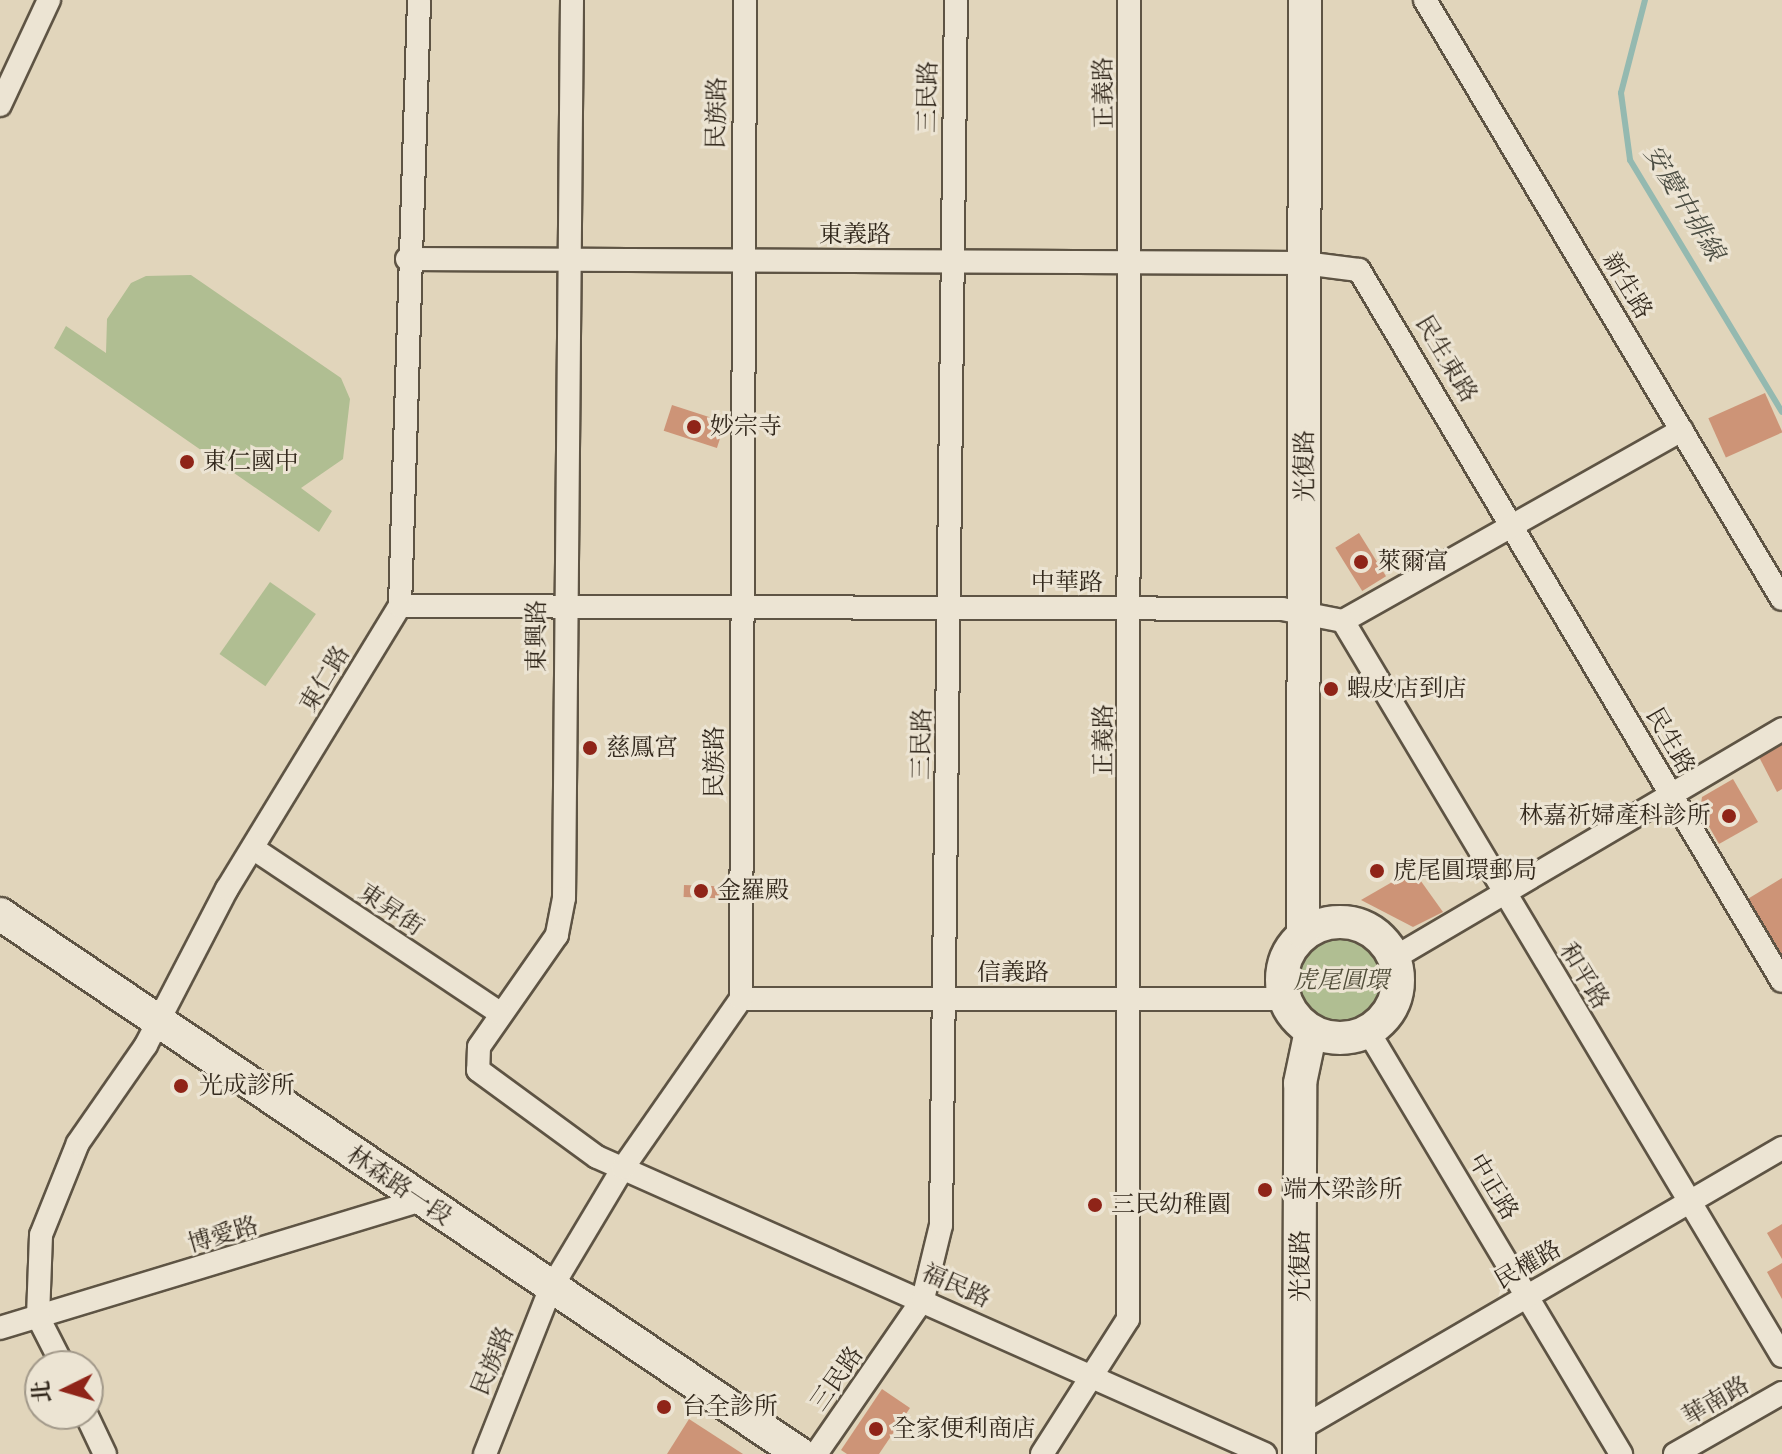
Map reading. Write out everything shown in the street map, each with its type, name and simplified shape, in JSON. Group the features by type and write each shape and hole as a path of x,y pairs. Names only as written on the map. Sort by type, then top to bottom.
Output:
{"street":[{"path":"0,105 49,0"},
{"name":"東仁路","path":"38,1317 41,1235 78,1143 160,1017 254,849 400,606 407,259 419,0"},
{"name":"東興路","path":"572,0 565,260 562,916 479,1047 478,1070 597,1157 623,1168"},
{"name":"民族路","path":"485,1454 550,1290 623,1168 741,999 740,260 745,0"},
{"name":"三民路","path":"816,1454 923,1299 941,1225 956,0"},
{"name":"正義路","path":"1042,1454 1089,1374 1105,1363 1128,1319 1132,263 1129,0"},
{"name":"光復路","path":"1284,999 1283,970 1303,932 1305,0"},
{"name":"新生路","path":"1425,0 1782,599"},
{"name":"東義路","path":"407,259 1304,263"},
{"name":"民生東路","path":"1304,263 1349,265 1368,280 1515,525"},
{"path":"1343,621 1682,430"},
{"name":"民生路","path":"1515,525 1782,981"},
{"name":"中華路","path":"400,606 1131,609 1305,614 1343,621"},
{"name":"和平路","path":"1343,621 1782,1356"},
{"path":"1394,958 1782,729"},
{"name":"東昇街","path":"254,849 500,1013"},
{"name":"林森路一段","path":"0,914 160,1017 785,1450"},
{"path":"1284,999 1311,1031 1346,1038 1368,1031 1398,992 1394,958 1382,938 1356,924 1326,923 1303,932"},
{"name":"信義路","path":"741,999 1284,999"},
{"name":"光復路","path":"1300,1441 1300,1083 1311,1031"},
{"name":"中正路","path":"1368,1031 1621,1454"},
{"name":"民權路","path":"1300,1441 1528,1295 1782,1148"},
{"name":"福民路","path":"623,1168 923,1299 1265,1454"},
{"name":"博愛路","path":"0,1328 422,1200"},
{"path":"38,1317 55,1350"},
{"name":"華南路","path":"1675,1454 1782,1393"},
{"path":"94,1430 105,1454"}],"green space":[{"path":"191,275 341,378 350,399 343,459 301,488 332,511 319,532 54,348 66,326 106,353 107,319 131,283 146,276"},
{"path":"270,582 316,614 265,686 220,654"},
{"name":"虎尾圓環","path":"1332,938 1348,938 1371,950 1380,964 1383,981 1380,998 1371,1012 1348,1024 1332,1024 1316,1017 1304,1005 1297,989 1297,973 1304,957 1316,945"}],"building":[{"path":"1765,393 1782,433 1726,458 1708,418"},
{"name":"妙宗寺","path":"672,405 725,422 717,448 664,431"},
{"name":"萊爾富","path":"1359,533 1386,576 1362,591 1335,548"},
{"path":"1782,741 1782,789 1777,792 1758,755"},
{"name":"林嘉祈婦產科診所","path":"1733,779 1758,822 1719,844 1700,811 1702,797"},
{"path":"1413,870 1443,912 1413,927 1361,900"},
{"path":"1782,878 1782,963 1746,900"},
{"name":"金羅殿","path":"684,885 719,886 719,898 684,897"},
{"path":"1782,1224 1782,1259 1767,1233"},
{"path":"1782,1263 1782,1299 1767,1272"},
{"name":"全家便利商店","path":"882,1389 910,1408 879,1454 847,1454 841,1450"},
{"path":"689,1419 743,1454 667,1454"}],"waterway":[{"name":"安慶中排線","path":"1645,0 1621,93 1630,160 1782,412"}],"place":[{"name":"妙宗寺","path":"694,427"},
{"name":"東仁國中","path":"187,462"},
{"name":"萊爾富","path":"1361,562"},
{"name":"蝦皮店到店","path":"1331,689"},
{"name":"慈鳳宮","path":"590,748"},
{"name":"林嘉祈婦產科診所","path":"1729,816"},
{"name":"虎尾圓環郵局","path":"1377,871"},
{"name":"金羅殿","path":"701,891"},
{"name":"光成診所","path":"181,1086"},
{"name":"端木梁診所","path":"1265,1190"},
{"name":"三民幼稚園","path":"1095,1205"},
{"name":"台全診所","path":"664,1407"},
{"name":"全家便利商店","path":"876,1429"}]}
